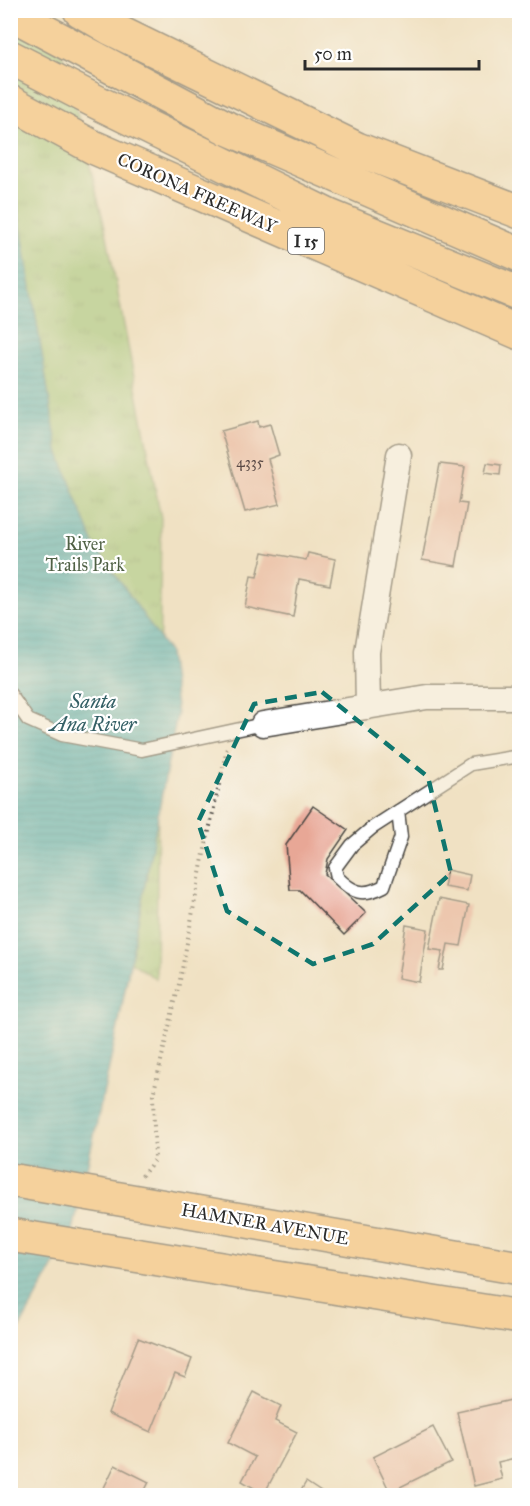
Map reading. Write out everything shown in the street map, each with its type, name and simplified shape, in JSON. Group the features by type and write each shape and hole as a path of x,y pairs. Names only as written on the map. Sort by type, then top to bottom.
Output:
{"main road":[{"path":"80,10 112,29 357,149 519,212"},
{"path":"10,13 227,128 519,255"},
{"path":"10,57 329,216 519,294"},
{"name":"CORONA FREEWAY","path":"10,102 93,147 519,333"},
{"name":"HAMNER AVENUE","path":"10,1180 140,1193 519,1268"},
{"path":"10,1235 519,1317"}],"street":[{"path":"368,707 367,652 399,455"},
{"path":"263,724 427,697 519,697"}],"lane":[{"path":"10,694 28,720 62,735 142,750 263,724"},
{"path":"398,811 400,837 384,886 371,893 364,893 345,885 337,877 335,868 340,858 372,828 398,811 471,764 519,756"}],"path":[{"path":"140,1193 155,1159 153,1095 180,980 202,863 228,745"}],"highlighted area":[{"path":"322,692 428,777 451,873 373,944 313,964 227,911 198,822 254,704"}],"green space":[{"name":"River Trails Park","path":"10,11 52,11 107,236 161,518 156,979 11,879"}],"water":[{"name":"Santa Ana River","path":"10,159 58,451 94,544 169,652 177,715 118,1027 73,1231 11,1344"}],"building":[{"path":"258,421 259,427 270,424 279,455 268,459 280,504 245,512 221,431"},
{"path":"487,463 501,465 500,475 485,473"},
{"path":"440,464 465,467 459,503 467,504 456,566 422,560"},
{"path":"263,552 306,560 308,553 335,559 330,585 299,579 293,617 245,607 251,576 257,577"},
{"path":"313,806 348,830 328,859 325,874 366,913 344,935 300,890 290,890 286,845"},
{"path":"518,851 520,852 520,885 512,884"},
{"path":"447,870 470,875 467,891 444,887"},
{"path":"439,899 469,905 461,946 448,944 443,970 439,970 443,951 429,949"},
{"path":"406,925 428,929 419,982 398,978"},
{"path":"138,1338 192,1359 185,1377 175,1373 151,1432 108,1413"},
{"path":"254,1392 281,1406 275,1421 297,1432 264,1494 242,1481 255,1457 228,1443"},
{"path":"516,1399 520,1414 520,1457 498,1462 502,1479 474,1486 457,1412"},
{"path":"433,1427 451,1462 390,1492 373,1457"},
{"path":"115,1465 149,1482 142,1496 100,1496"},
{"path":"306,1482 327,1496 298,1496"}]}
